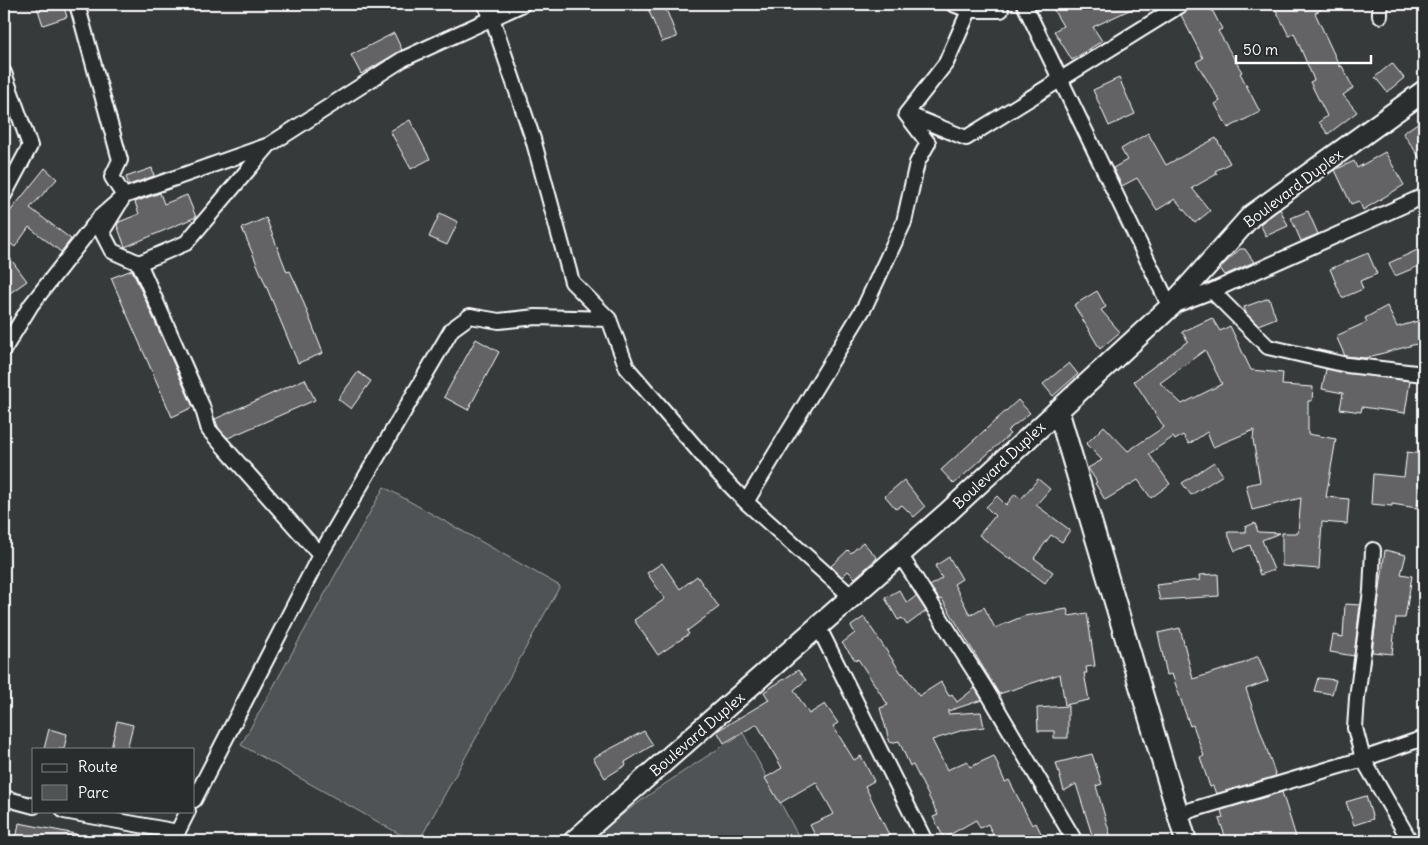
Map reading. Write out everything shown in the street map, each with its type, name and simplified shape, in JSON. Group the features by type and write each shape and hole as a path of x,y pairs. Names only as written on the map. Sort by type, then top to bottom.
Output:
{"main road":[{"name":"Boulevard Duplex","path":"574,841 901,556 1170,307 1252,215 1424,91"},
{"path":"1058,410 1186,841"}],"street":[{"path":"77,4 120,160 112,177 124,196"},
{"path":"485,4 492,18 533,138 572,282 609,319 627,368 746,502 853,598"},
{"path":"4,349 31,305 100,218 124,196 269,146 403,59 523,4"},
{"path":"953,4 1001,10"},
{"path":"1024,4 1170,307 1424,196"},
{"path":"906,114 966,138 1062,81 1182,4"},
{"path":"906,114 946,62 971,7"},
{"path":"4,73 30,146 4,195"},
{"path":"746,502 864,306 904,222 917,163 928,143 906,114"},
{"path":"139,263 186,243 269,146"},
{"path":"124,196 102,232 112,251 139,263 202,406 209,430 320,555"},
{"path":"1212,290 1268,347 1347,365 1424,374"},
{"path":"195,798 320,555 452,329 470,316 500,322 536,318 609,319"},
{"path":"1373,550 1371,591 1355,728 1363,759 1410,841"},
{"path":"901,556 985,688 1075,841"},
{"path":"819,628 925,841"},
{"path":"1178,814 1363,759 1424,738"},
{"path":"4,798 32,805"},
{"path":"68,812 175,837 188,812"}],"green space":[{"path":"384,487 560,586 419,841 412,841 241,745"},
{"path":"743,733 801,841 591,841 646,797"}],"building":[{"path":"36,4 63,4 67,17 43,25"},
{"path":"646,4 664,4 677,37 662,42"},
{"path":"1050,4 1142,4 1093,27 1102,41 1072,60 1054,31 1063,26"},
{"path":"1191,4 1209,4 1222,29 1218,31 1242,72 1240,73 1260,112 1228,128 1215,104 1220,101 1196,62 1203,58 1181,15 1189,9"},
{"path":"1273,4 1330,4 1315,13 1340,67 1342,66 1353,88 1343,95 1357,112 1328,134 1319,122 1327,116 1310,82 1314,80 1294,33 1289,36"},
{"path":"394,33 402,50 361,74 351,55"},
{"path":"1392,63 1404,78 1387,92 1375,77"},
{"path":"1119,78 1135,114 1109,126 1093,90"},
{"path":"410,120 430,159 411,169 390,131"},
{"path":"1419,122 1424,130 1424,164 1403,133"},
{"path":"1148,133 1166,165 1216,138 1230,163 1215,171 1217,174 1192,188 1210,211 1195,223 1175,199 1157,210 1137,178 1122,186 1113,168 1127,160 1121,149"},
{"path":"1385,152 1404,185 1363,210 1359,201 1351,204 1335,170 1354,161 1357,168"},
{"path":"45,168 57,179 30,208 71,239 61,252 29,227 15,247 4,239 4,219"},
{"path":"152,168 154,176 129,185 126,177"},
{"path":"160,193 164,204 187,195 196,217 125,247 117,225 119,222 139,214 135,202"},
{"path":"1280,209 1288,226 1266,236 1260,224"},
{"path":"1308,211 1318,234 1301,241 1291,218"},
{"path":"440,213 458,222 447,245 429,237"},
{"path":"266,218 287,272 290,271 298,288 323,353 298,363 242,228"},
{"path":"1424,247 1424,264 1395,276 1389,263"},
{"path":"1240,249 1245,249 1254,262 1225,275 1220,268"},
{"path":"4,250 27,281 10,293 4,285"},
{"path":"1368,253 1377,274 1360,281 1363,289 1342,298 1330,269"},
{"path":"132,270 193,407 172,417 111,278"},
{"path":"1097,291 1106,307 1101,310 1120,332 1100,349 1074,305"},
{"path":"1269,298 1276,318 1258,325 1246,313 1244,307"},
{"path":"1387,306 1397,327 1418,321 1424,342 1365,358 1345,356 1336,336 1367,322 1365,318"},
{"path":"1212,318 1220,331 1230,326 1251,370 1283,373 1282,385 1313,387 1312,401 1308,401 1308,434 1336,439 1326,497 1349,499 1347,524 1322,522 1319,569 1282,566 1282,533 1298,533 1301,498 1252,510 1246,485 1260,482 1253,439 1254,430 1213,447 1207,432 1189,444 1183,435 1175,440 1173,437 1149,454 1170,484 1151,498 1138,480 1105,500 1095,483 1097,482 1088,468 1102,460 1086,444 1104,426 1128,451 1164,427 1134,381 1188,341 1182,332","holes":["1205,350 1222,384 1182,404 1160,383"]},
{"path":"476,339 499,352 468,410 444,397"},
{"path":"1069,363 1078,374 1053,396 1043,384"},
{"path":"1326,369 1410,381 1405,413 1362,407 1361,412 1340,409 1343,393 1322,389"},
{"path":"358,372 371,381 351,409 338,399"},
{"path":"305,379 315,400 228,438 219,429 215,419"},
{"path":"1018,400 1030,413 1007,431 1010,434 954,484 941,470"},
{"path":"1407,452 1423,454 1417,508 1392,504 1392,506 1371,504 1373,474 1404,477"},
{"path":"1214,462 1223,475 1191,495 1182,483"},
{"path":"1038,479 1050,489 1036,505 1070,530 1062,542 1051,535 1034,558 1053,572 1045,583 979,535 995,516 986,507 997,496 1006,505 1015,494 1021,499"},
{"path":"904,480 925,507 914,517 902,505 896,509 885,496"},
{"path":"1255,523 1258,532 1280,533 1262,540 1274,570 1260,575 1250,545 1235,551 1227,532 1246,532 1245,527"},
{"path":"863,542 877,558 855,578 848,571 842,577 831,566 848,550 851,553"},
{"path":"1385,550 1406,555 1401,574 1412,576 1405,618 1396,618 1392,654 1372,652"},
{"path":"949,557 962,579 954,584 970,615 984,607 995,628 1024,616 1067,609 1069,616 1087,613 1095,666 1086,667 1087,673 1084,673 1089,700 1065,705 1060,674 999,694 942,599 940,600 930,586 942,578 935,566"},
{"path":"662,563 680,589 697,576 719,607 687,631 689,634 658,655 634,620 665,599 647,573"},
{"path":"1218,574 1219,596 1160,600 1156,585 1200,580 1199,575"},
{"path":"899,590 907,603 916,596 926,611 907,625 902,618 898,620 885,598"},
{"path":"1345,604 1360,605 1354,656 1330,652 1333,635 1343,637"},
{"path":"864,617 919,696 941,682 949,696 952,694 957,702 975,688 982,700 948,711 948,714 981,712 984,727 963,730 932,740 947,770 967,761 970,767 994,756 1005,782 1009,780 1032,825 1036,823 1045,841 996,841 988,824 980,828 976,820 944,838 933,817 938,815 913,765 910,766 899,741 890,743 880,708 888,705 858,659 856,661 842,643 855,633 851,626"},
{"path":"1180,628 1193,679 1244,663 1258,656 1268,681 1246,689 1276,776 1216,794 1213,786 1210,787 1200,757 1204,756 1193,725 1190,726 1172,674 1167,675 1158,633"},
{"path":"798,670 806,680 794,690 809,714 825,704 838,723 833,726 854,760 861,756 874,781 865,786 892,841 818,841 810,825 834,814 816,782 780,803 765,778 782,768 757,724 724,743 717,731 769,700 764,692"},
{"path":"1318,678 1336,680 1332,694 1314,691"},
{"path":"1068,706 1068,738 1054,738 1054,731 1038,731 1037,708"},
{"path":"117,721 133,725 127,748 111,748"},
{"path":"49,729 67,734 64,748 44,748"},
{"path":"644,731 653,745 625,762 626,765 605,778 593,758"},
{"path":"1092,754 1102,784 1096,786 1112,841 1094,841 1076,784 1064,791 1056,763"},
{"path":"1282,792 1296,837 1283,841 1227,841 1219,819 1223,818 1221,810"},
{"path":"1366,796 1373,819 1354,825 1346,802"},
{"path":"19,823 76,834 75,841 16,841"}]}
